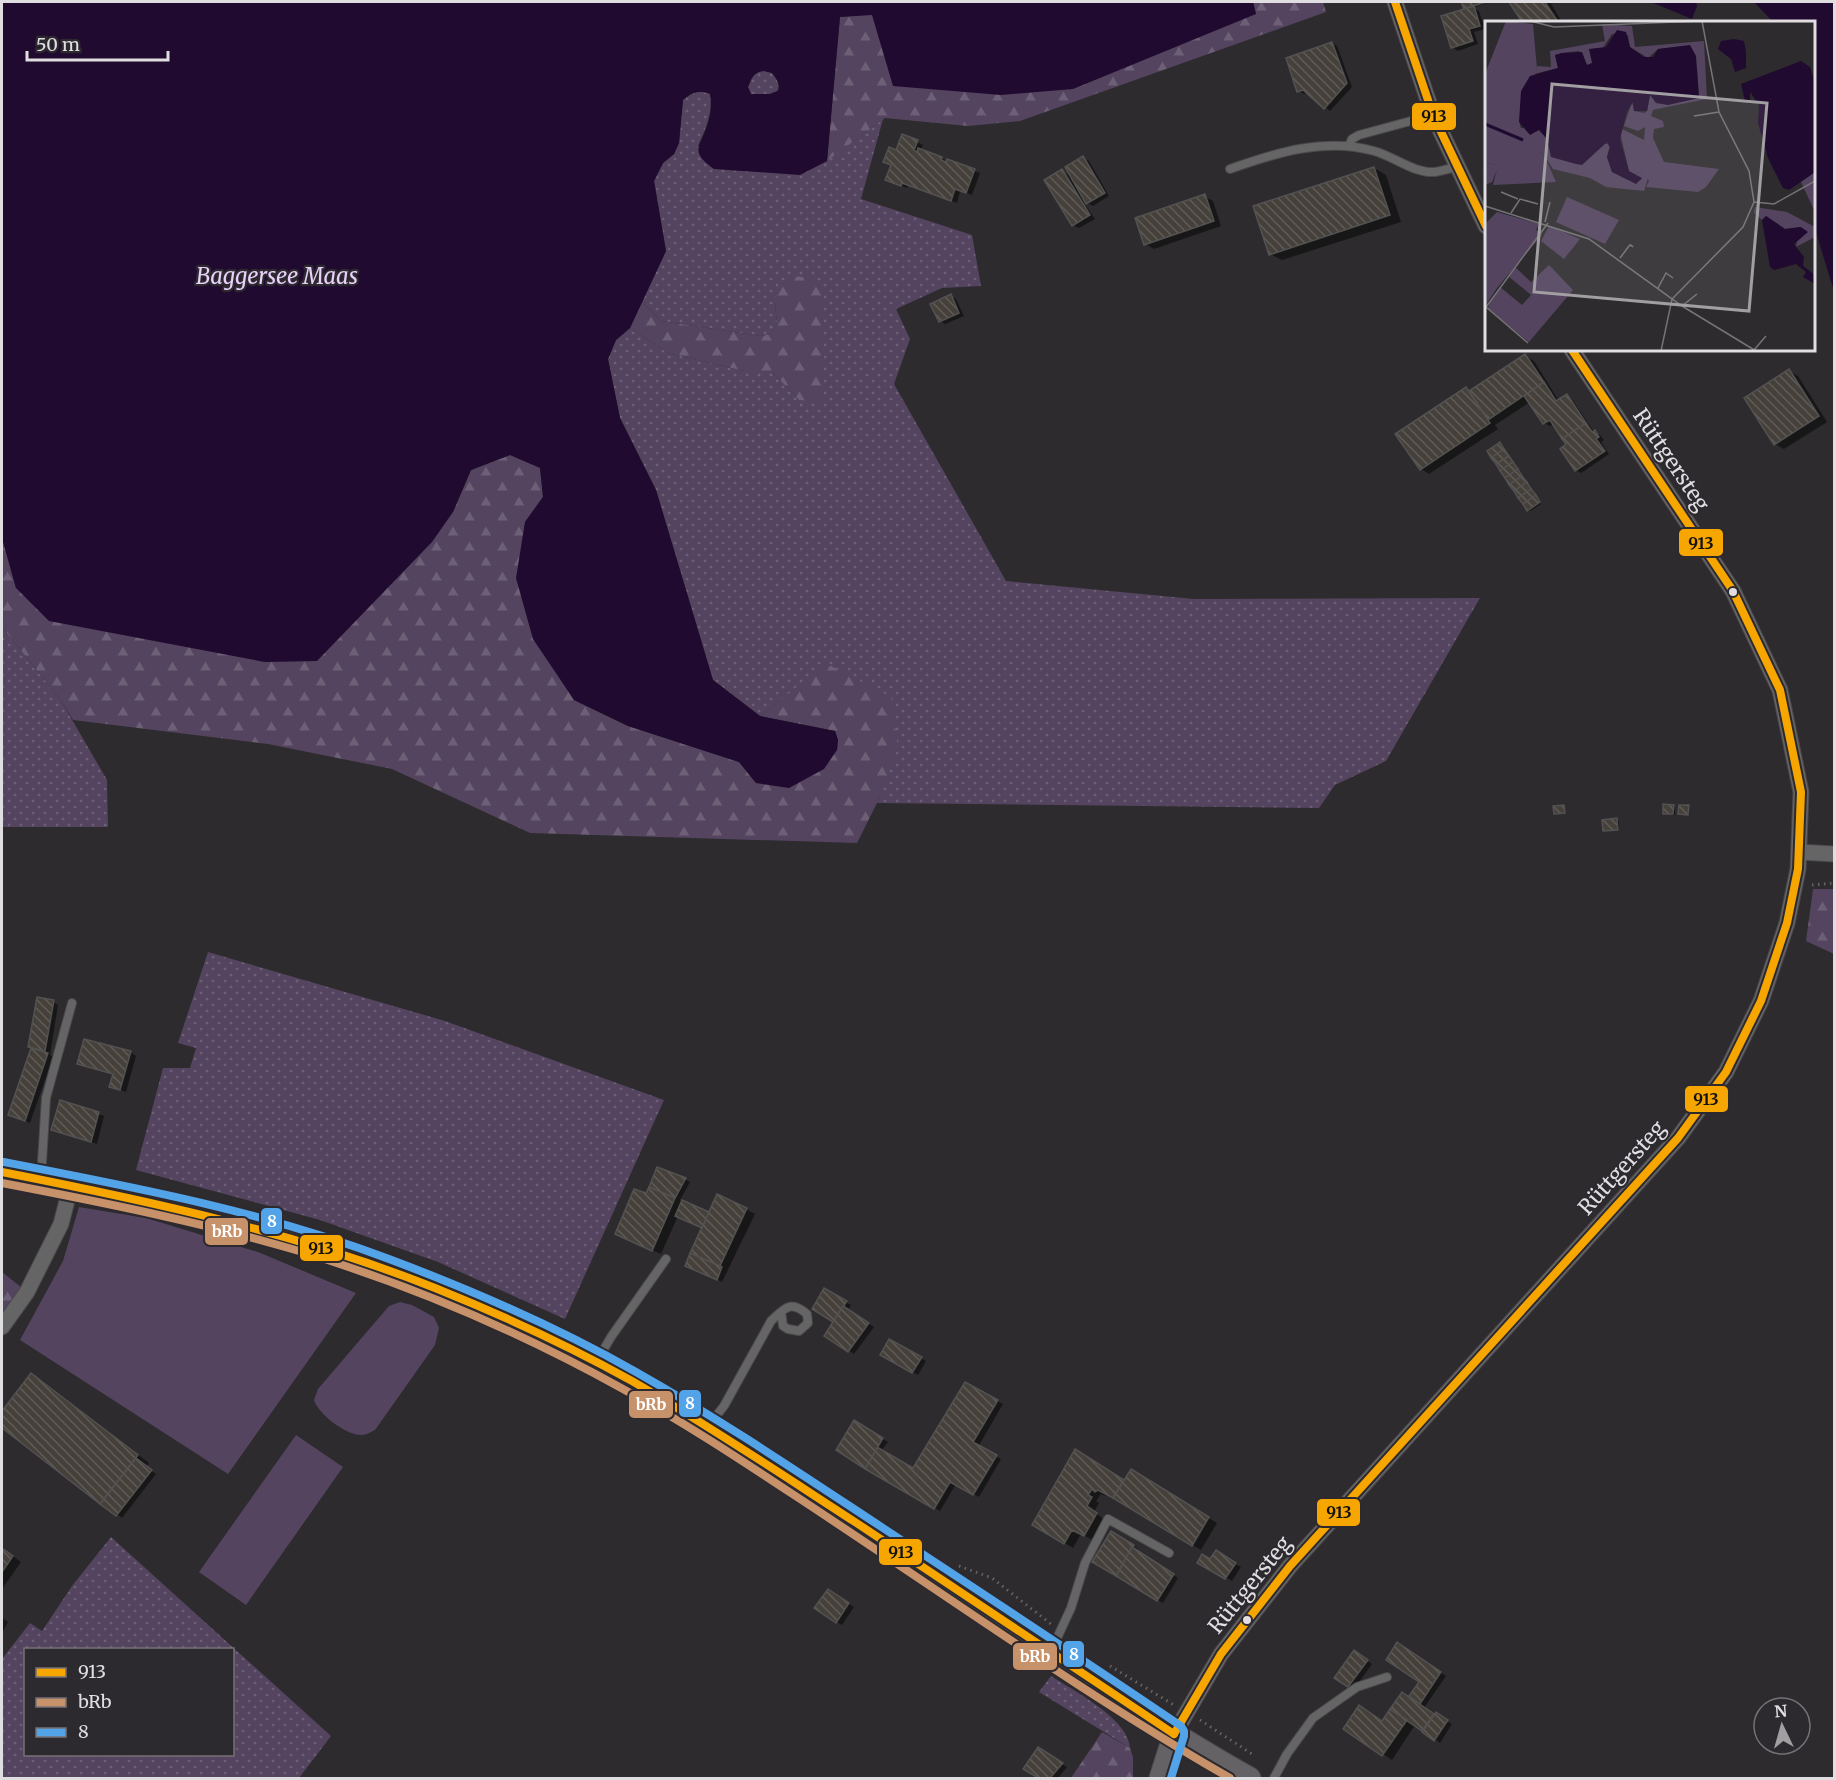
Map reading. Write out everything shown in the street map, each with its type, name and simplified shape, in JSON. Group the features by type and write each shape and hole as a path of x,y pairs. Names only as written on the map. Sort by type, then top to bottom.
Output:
{"main road":[{"path":"2,1172 187,1210 259,1228 347,1256 432,1287 517,1323 596,1363 708,1426 1174,1734 1250,1779"},
{"path":"1160,1779 1174,1734"}],"street":[{"path":"1395,2 1433,115 1485,224"},
{"name":"Rüttgersteg","path":"1174,1734 1221,1654 1290,1566 1678,1138 1726,1071 1761,1001 1787,923 1799,852 1801,792 1780,690 1733,591 1573,351"},
{"path":"1799,852 1834,855"},
{"path":"2,1327 27,1292 61,1224 71,1185"}],"lane":[{"path":"1349,146 1352,139 1359,135 1433,115"},
{"path":"1230,169 1288,150 1349,146 1374,151 1422,170 1434,172 1457,166"},
{"path":"41,1180 46,1098 72,1003"},
{"path":"596,1363 611,1337 666,1259"},
{"path":"708,1426 724,1406 771,1322 781,1312"},
{"path":"1050,1652 1071,1608 1085,1563 1108,1520 1169,1553"},
{"path":"1274,1779 1313,1718 1357,1687 1387,1677"}],"path":[{"path":"1794,886 1834,884"},
{"path":"1187,1712 1279,1770"}],"green space":[{"path":"1253,2 1323,2 1326,12 1020,121 968,126 885,118 827,161 840,17 872,14 1256,14"},
{"path":"764,71 772,73 775,77 778,84 777,91 770,94 751,94 748,87 752,78 755,74"},
{"path":"700,91 710,93 711,107 698,146 729,170 751,171 827,161 883,119 861,199 972,235 981,286 942,288 896,309 910,339 894,384 1006,581 1194,599 1480,598 1386,761 1335,785 1319,808 877,803 880,797 827,665 760,716 713,680 656,490 620,418 608,359 616,340 630,328 668,353 744,371 771,371 799,400 823,354 824,295 775,303 777,323 773,334 761,336 661,321 642,302 666,251 654,181 663,163 674,154 679,143 683,100"},
{"path":"793,276 811,278 824,295 824,404 799,400 771,371 744,371 668,353 630,328 642,302 661,321 761,336 772,334 777,323 775,303 779,282"},
{"path":"510,455 540,467 543,497 525,522 574,700 628,726 739,762 756,783 837,750 838,740 835,731 760,716 827,664 891,697 898,748 880,797 857,843 530,833 392,769 268,744 73,720 60,699 2,627 2,538 16,588 453,512 471,470"},
{"path":"2,627 60,699 107,780 108,827 2,827"},
{"path":"1813,889 1834,889 1834,954 1806,941"},
{"path":"208,952 445,1021 664,1100 565,1319 438,1262 320,1220 136,1170 163,1068 190,1068 196,1048 178,1043"},
{"path":"79,1207 146,1218 258,1252 356,1293 228,1474 20,1340 63,1261"},
{"path":"2,1272 27,1292 2,1324"},
{"path":"400,1302 412,1305 434,1317 439,1328 435,1345 375,1430 362,1435 349,1432 321,1412 314,1400 318,1389 389,1306"},
{"path":"296,1435 343,1467 246,1605 199,1572"},
{"path":"111,1537 234,1648 24,1648 24,1756 234,1756 234,1648 331,1736 299,1778 2,1778 2,1659 30,1623 42,1631 72,1586"},
{"path":"1051,1676 1111,1716 1127,1737 1130,1748 1039,1692"},
{"path":"1102,1732 1130,1748 1133,1757 1133,1778 1071,1778"}],"water":[{"name":"Baggersee Maas","path":"2,2 1253,2 1256,14 1073,89 1001,95 893,86 872,15 840,17 827,161 800,175 714,169 706,163 699,152 710,116 710,94 696,92 683,100 679,143 674,154 663,163 654,181 666,251 630,328 616,340 608,359 620,418 656,490 713,680 760,716 835,731 838,740 837,750 824,769 789,788 756,783 739,762 628,726 574,700 533,639 516,578 525,522 543,497 540,468 510,455 471,470 453,512 432,542 317,661 265,662 49,621 16,588 2,538","holes":["764,71 772,73 778,84 778,91 770,94 751,94 748,87 755,74"]},
{"path":"1651,2 1696,2 1697,6 1692,19"},
{"path":"1754,2 1834,2 1834,291 1815,229 1815,21 1772,21"}],"building":[{"path":"1461,2 1482,2 1483,3 1464,9"},
{"path":"1509,2 1545,2 1557,21 1521,21"},
{"path":"1474,6 1480,26 1469,29 1473,41 1451,48 1441,16"},
{"path":"1332,42 1347,83 1324,109 1303,90 1297,92 1286,58"},
{"path":"902,134 918,140 914,150 917,152 918,148 942,157 941,160 946,162 947,159 975,169 966,193 955,189 951,201 902,183 901,186 885,180 891,165 883,162 889,147 896,150"},
{"path":"1083,156 1105,193 1086,204 1065,167"},
{"path":"1374,167 1390,215 1269,255 1253,206"},
{"path":"1062,169 1090,215 1072,226 1044,180"},
{"path":"1205,194 1214,221 1144,245 1135,218"},
{"path":"951,294 959,313 939,322 930,304"},
{"path":"1525,354 1544,382 1488,420 1469,391"},
{"path":"1789,369 1819,416 1774,445 1744,398"},
{"path":"1544,382 1556,401 1567,394 1586,423 1562,439 1550,420 1543,424 1524,396"},
{"path":"1466,387 1490,423 1420,470 1395,434"},
{"path":"1586,423 1592,432 1595,430 1599,437 1596,439 1605,451 1575,471 1560,449 1566,444 1562,439"},
{"path":"1500,442 1504,449 1491,458 1487,451"},
{"path":"1504,449 1509,456 1496,464 1491,458"},
{"path":"1509,456 1513,462 1500,471 1496,464"},
{"path":"1513,462 1518,469 1505,478 1500,471"},
{"path":"1518,469 1522,476 1509,485 1505,478"},
{"path":"1522,476 1527,482 1514,491 1509,485"},
{"path":"1527,482 1531,489 1518,498 1514,491"},
{"path":"1531,489 1536,495 1523,504 1518,498"},
{"path":"1536,495 1540,502 1527,511 1523,504"},
{"path":"1663,804 1674,805 1673,814 1663,814"},
{"path":"1564,805 1565,813 1554,814 1553,806"},
{"path":"1679,805 1689,805 1688,815 1678,814"},
{"path":"1617,818 1618,830 1603,831 1602,820"},
{"path":"37,997 54,1000 45,1051 28,1047"},
{"path":"84,1039 131,1051 120,1090 109,1087 113,1074 77,1064"},
{"path":"31,1048 48,1053 25,1121 8,1115"},
{"path":"60,1100 99,1112 91,1142 51,1130"},
{"path":"657,1167 686,1178 675,1198 649,1187"},
{"path":"649,1187 675,1198 652,1251 615,1234 634,1189 646,1193"},
{"path":"717,1194 747,1208 720,1266 690,1253"},
{"path":"682,1200 709,1212 702,1228 675,1216"},
{"path":"690,1253 722,1267 717,1280 685,1266"},
{"path":"824,1288 847,1301 833,1322 812,1309"},
{"path":"843,1306 869,1323 848,1352 824,1336"},
{"path":"889,1339 922,1357 912,1373 880,1355"},
{"path":"31,1373 138,1455 100,1504 2,1428 2,1411"},
{"path":"965,1382 998,1400 973,1442 997,1455 973,1495 950,1482 934,1509 865,1469 877,1447 913,1468"},
{"path":"854,1420 883,1438 865,1469 836,1450"},
{"path":"1075,1449 1124,1480 1113,1498 1092,1489 1088,1495 1092,1497 1087,1506 1097,1513 1084,1536 1072,1530 1064,1544 1032,1525"},
{"path":"136,1458 152,1470 116,1516 100,1504"},
{"path":"1131,1469 1209,1517 1192,1546 1113,1498"},
{"path":"1111,1531 1134,1545 1116,1576 1092,1562"},
{"path":"1132,1547 1174,1574 1157,1601 1116,1576"},
{"path":"2,1548 13,1556 2,1572"},
{"path":"1216,1550 1236,1563 1225,1579 1197,1563 1202,1554 1210,1559"},
{"path":"828,1589 849,1603 836,1623 814,1608"},
{"path":"1397,1642 1441,1672 1420,1704 1409,1696 1419,1682 1386,1660"},
{"path":"1354,1650 1368,1660 1348,1687 1334,1678"},
{"path":"1402,1692 1434,1714 1422,1731 1390,1709"},
{"path":"1359,1705 1382,1721 1390,1709 1407,1720 1382,1756 1343,1729"},
{"path":"1436,1712 1448,1720 1434,1741 1422,1732"},
{"path":"1038,1747 1063,1763 1050,1778 1038,1778 1023,1769"}],"transit line":[{"name":"913","path":"1395,2 1433,115 1485,224"},
{"name":"913","path":"1174,1734 1221,1654 1290,1566 1678,1138 1726,1072 1761,1001 1787,923 1798,869 1801,792 1780,690 1733,591 1573,351"},
{"name":"8","path":"4,1162 199,1202 342,1242 484,1297 606,1356 668,1390 761,1448 1181,1726 1184,1736 1171,1778"},
{"name":"913","path":"2,1172 167,1207 329,1250 435,1288 560,1343 632,1381 716,1432 1174,1734"},
{"name":"bRb","path":"2,1183 114,1205 299,1251 424,1295 545,1348 645,1401 710,1440 1064,1676 1230,1778"}]}
